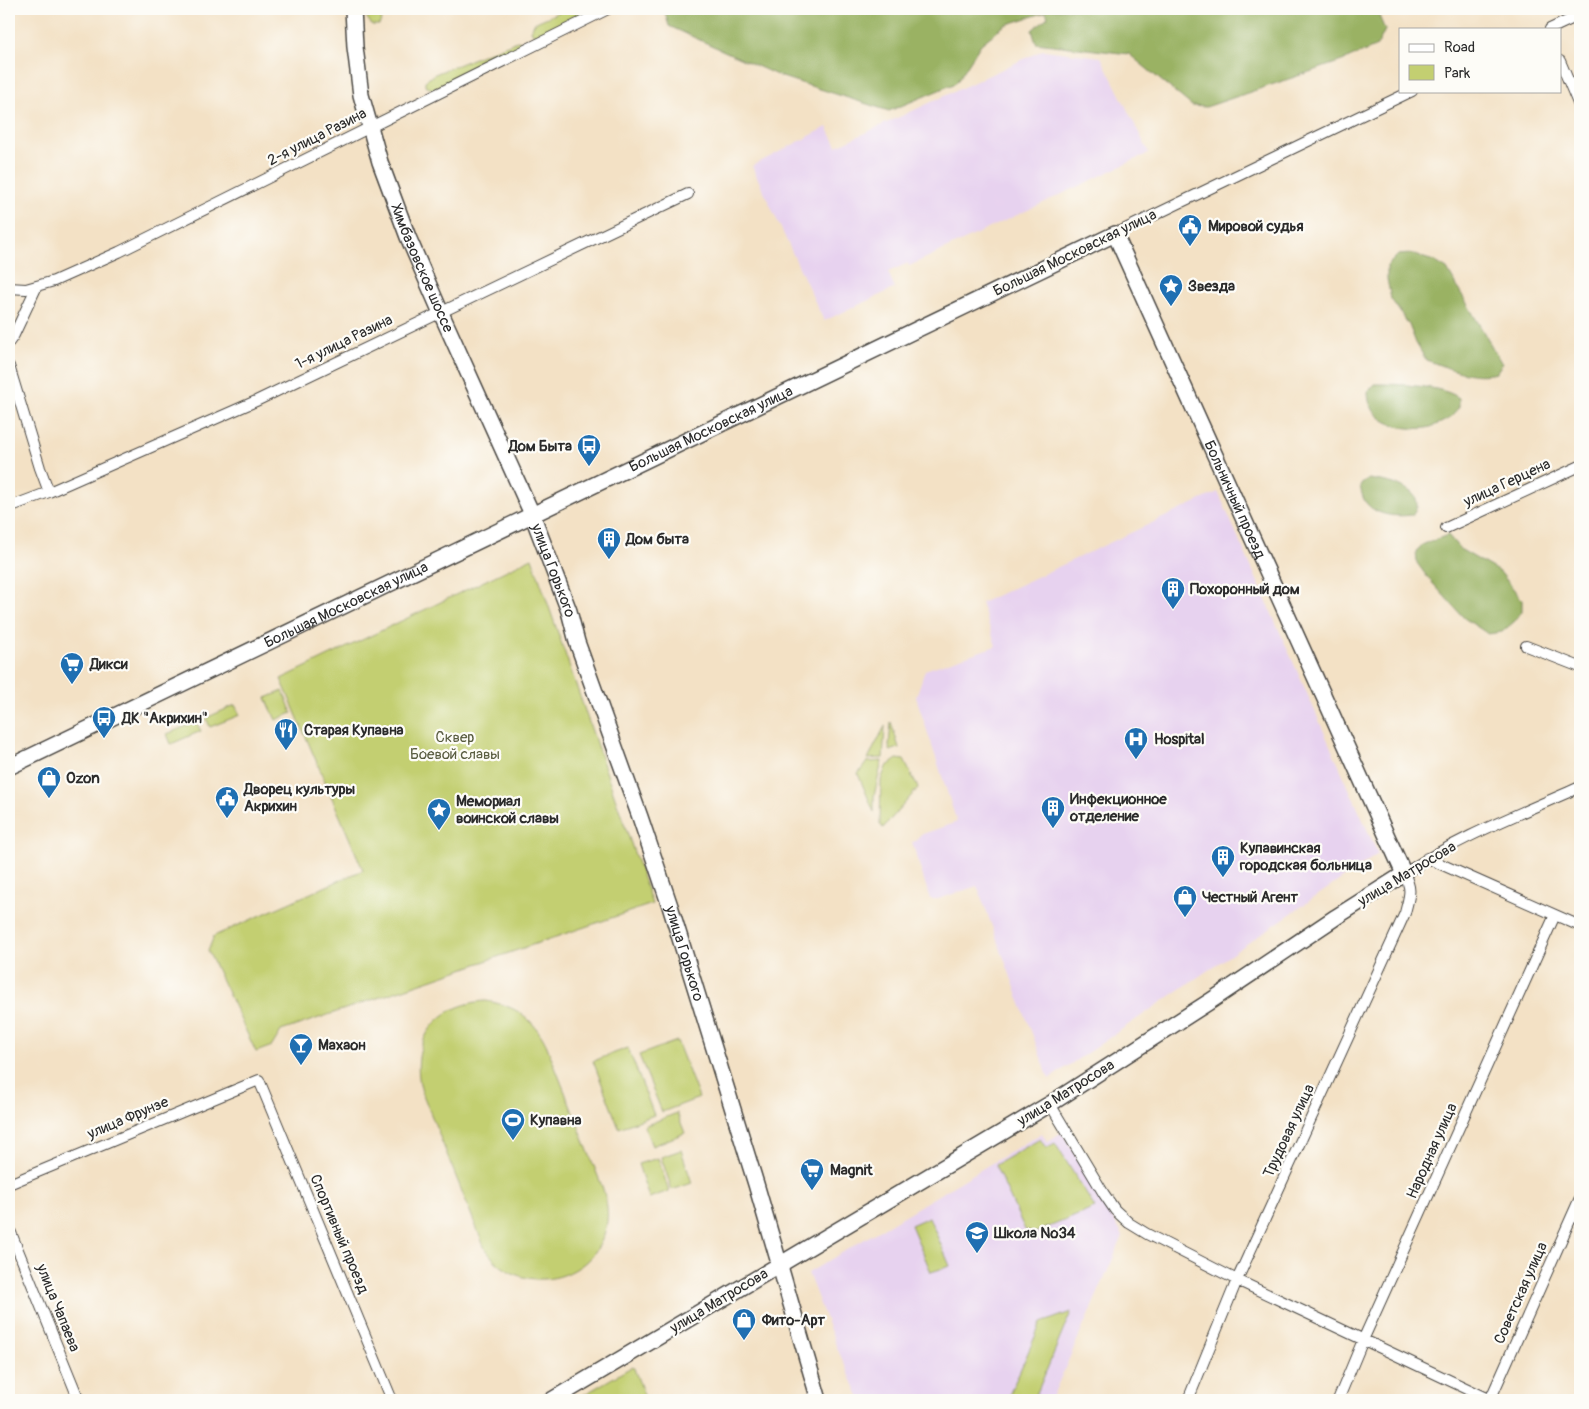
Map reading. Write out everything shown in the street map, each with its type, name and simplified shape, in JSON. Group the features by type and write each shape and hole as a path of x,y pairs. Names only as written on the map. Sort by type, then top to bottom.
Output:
{"street":[{"name":"Химбазовское шоссе","path":"353,9 361,95 389,189 441,313 532,514"},
{"name":"2-я улица Разина","path":"9,288 26,289 54,281 136,244 608,9"},
{"path":"1552,28 1580,15"},
{"path":"1562,66 1580,108"},
{"name":"Большая Московская улица","path":"9,767 1410,92"},
{"name":"1-я улица Разина","path":"9,507 49,492 256,401 688,194"},
{"name":"Больничный проезд","path":"1116,234 1404,874"},
{"path":"9,342 37,286"},
{"path":"9,366 49,492"},
{"name":"улица Герцена","path":"1446,528 1580,466"},
{"name":"улица Горького","path":"532,514 569,611 577,642 640,817 756,1184 819,1400"},
{"path":"1526,646 1580,667"},
{"name":"улица Матросова","path":"552,1400 1050,1104 1427,858 1580,787"},
{"path":"1427,858 1580,926"},
{"name":"Трудовая улица","path":"1188,1400 1237,1280 1405,913 1411,892 1409,882 1404,874"},
{"name":"Народная улица","path":"1338,1400 1363,1340 1556,915"},
{"name":"улица Фрунзе","path":"9,1184 259,1080"},
{"name":"Спортивный проезд","path":"259,1080 392,1400"},
{"path":"1050,1104 1115,1210 1128,1222 1147,1234 1237,1280 1490,1400"},
{"name":"Советская улица","path":"1490,1400 1580,1198"},
{"name":"улица Чапаева","path":"9,1228 79,1400"}],"shaded area":[{"path":"1043,50 1101,57 1149,153 909,266 908,263 888,272 895,288 824,321 752,166 827,127 837,146"},
{"name":"Hospital","path":"1218,492 1378,854 1049,1079 977,886 938,899 930,899 912,842 916,841 920,835 957,822 916,697 925,670 996,646 981,603"},
{"name":"Школа №34","path":"1062,1132 1123,1236 1051,1400 861,1400 837,1348 808,1273 1042,1133 1047,1142"}],"green space":[{"path":"367,9 382,9 382,19 379,25 372,25 367,18"},
{"path":"566,9 587,9 587,13 541,35 534,35 531,31 534,23"},
{"path":"664,9 1376,9 1385,30 1377,46 1342,61 1206,107 1192,106 1129,54 1036,43 1032,30 1048,17 1046,12 1005,25 981,44 956,83 889,111 779,76 669,26"},
{"path":"517,41 522,42 522,47 441,88 432,89 425,86 425,81 435,74"},
{"path":"1411,254 1434,261 1447,269 1502,364 1496,373 1469,374 1426,360 1416,343 1409,325 1391,299 1387,279 1387,266 1398,255"},
{"path":"1375,384 1418,386 1442,390 1459,398 1459,407 1449,419 1439,424 1416,429 1396,426 1379,417 1373,410 1369,401 1368,391"},
{"path":"1369,479 1395,484 1413,494 1417,507 1412,515 1388,515 1371,508 1364,500 1360,485"},
{"path":"1448,535 1460,549 1501,573 1522,600 1522,611 1515,621 1502,632 1488,634 1464,618 1417,563 1416,551 1424,544"},
{"name":"Сквер Боевой славы","path":"532,558 652,904 281,1031 272,1046 256,1052 208,951 214,936 363,870 281,679"},
{"path":"283,691 292,713 276,720 266,698"},
{"path":"235,705 240,715 210,727 206,718"},
{"path":"196,722 201,731 171,744 167,734"},
{"path":"891,722 899,748 890,751 889,746"},
{"path":"885,726 883,758 868,759"},
{"path":"897,759 904,760 918,788 883,828 880,824 881,780 886,767"},
{"path":"882,761 874,796 874,812 858,774 867,762"},
{"name":"Купавна","path":"486,1001 506,1006 522,1014 541,1035 606,1199 606,1227 601,1243 592,1256 580,1267 566,1274 551,1278 535,1279 519,1276 501,1266 485,1249 422,1092 419,1058 423,1043 430,1030 440,1018 453,1010 468,1004"},
{"path":"677,1041 699,1098 662,1112 639,1055"},
{"path":"628,1048 654,1115 619,1128 593,1061"},
{"path":"677,1113 685,1133 652,1146 644,1126"},
{"path":"1040,1139 1046,1148 1055,1143 1095,1208 1034,1233 1025,1230 995,1165"},
{"path":"681,1150 692,1183 672,1190 661,1157"},
{"path":"658,1158 669,1191 649,1198 638,1164"},
{"path":"929,1217 950,1266 931,1272 911,1225"},
{"path":"1071,1312 1034,1400 1007,1400 1041,1323"},
{"path":"633,1366 646,1400 575,1400"}],"place":[{"name":"Мировой судья","path":"1190,247"},
{"name":"Звезда","path":"1171,307"},
{"name":"Дом Быта","path":"589,467"},
{"name":"Дом быта","path":"609,560"},
{"name":"Похоронный дом","path":"1173,610"},
{"name":"Дикси","path":"72,685"},
{"name":"ДК \"Акрихин\"","path":"104,739"},
{"name":"Старая Купавна","path":"286,751"},
{"name":"Hospital","path":"1136,760"},
{"name":"Ozon","path":"49,799"},
{"name":"Дворец культуры Акрихин","path":"227,819"},
{"name":"Инфекционное отделение","path":"1053,829"},
{"name":"Мемориал воинской славы","path":"439,831"},
{"name":"Купавинская городская больница","path":"1223,878"},
{"name":"Честный Агент","path":"1185,918"},
{"name":"Махаон","path":"301,1066"},
{"name":"Купавна","path":"513,1141"},
{"name":"Magnit","path":"812,1191"},
{"name":"Школа №34","path":"977,1254"},
{"name":"Фито-Арт","path":"744,1341"}]}
